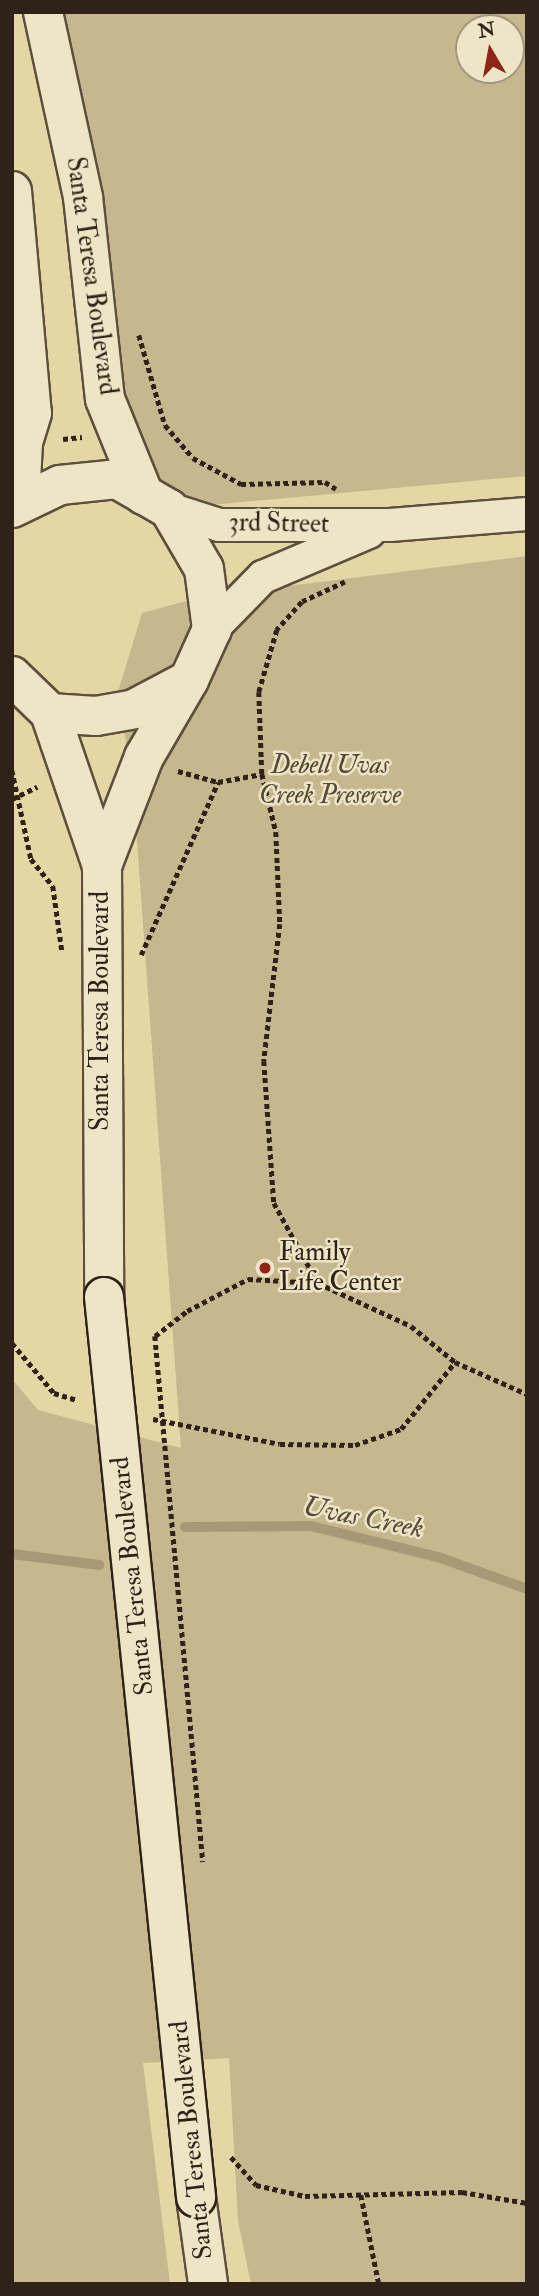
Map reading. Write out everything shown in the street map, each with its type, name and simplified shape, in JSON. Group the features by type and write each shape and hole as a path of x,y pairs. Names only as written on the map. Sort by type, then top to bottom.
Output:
{"main road":[{"name":"Santa Teresa Boulevard","path":"43,12 83,197 105,399 157,502 205,569 212,629 189,680 144,757 102,866"},
{"path":"12,191 32,414 23,442 16,504 60,485 117,480 157,502"},
{"path":"12,676 50,713 96,716 134,709 189,680"},
{"name":"Santa Teresa Boulevard","path":"50,713 102,866 104,1297 196,2197 208,2284"}],"street":[{"name":"3rd Street","path":"157,502 219,525 390,525 527,514"},
{"name":"3rd Street","path":"212,629 263,577 390,525"}],"path":[{"path":"135,321 165,425 193,458 241,484 325,482"},
{"path":"318,1283 274,1203 264,1061 281,924 276,832 262,774 259,692 277,630 302,602 341,586"},
{"path":"12,770 20,795 31,859"},
{"path":"174,770 218,782 262,774"},
{"path":"101,1001 146,948 218,782"},
{"path":"12,799 41,785"},
{"path":"205,1878 155,1336 187,1311 248,1279 318,1283 411,1326 455,1362 527,1394"},
{"path":"12,1343 54,1393 90,1404"},
{"path":"143,1417 280,1444 355,1446 401,1429 455,1362"},
{"path":"229,2142 230,2156 256,2185 305,2196 462,2192 527,2203"},
{"path":"362,2194 379,2284"}],"green space":[{"path":"59,12 527,12 527,476 155,510 117,479 101,442"},
{"name":"Debell Uvas Creek Preserve","path":"527,556 527,2284 251,2284 238,2221 229,2058 143,2063 170,2284 12,2284 12,1379 38,1410 181,1448 133,786 118,692 142,613 201,597"}],"waterway":[{"name":"Uvas Creek","path":"185,1527 311,1526 441,1558 527,1589"},
{"name":"Uvas Creek","path":"12,1554 99,1565"}],"place":[{"name":"Family Life Center","path":"265,1268"}]}
